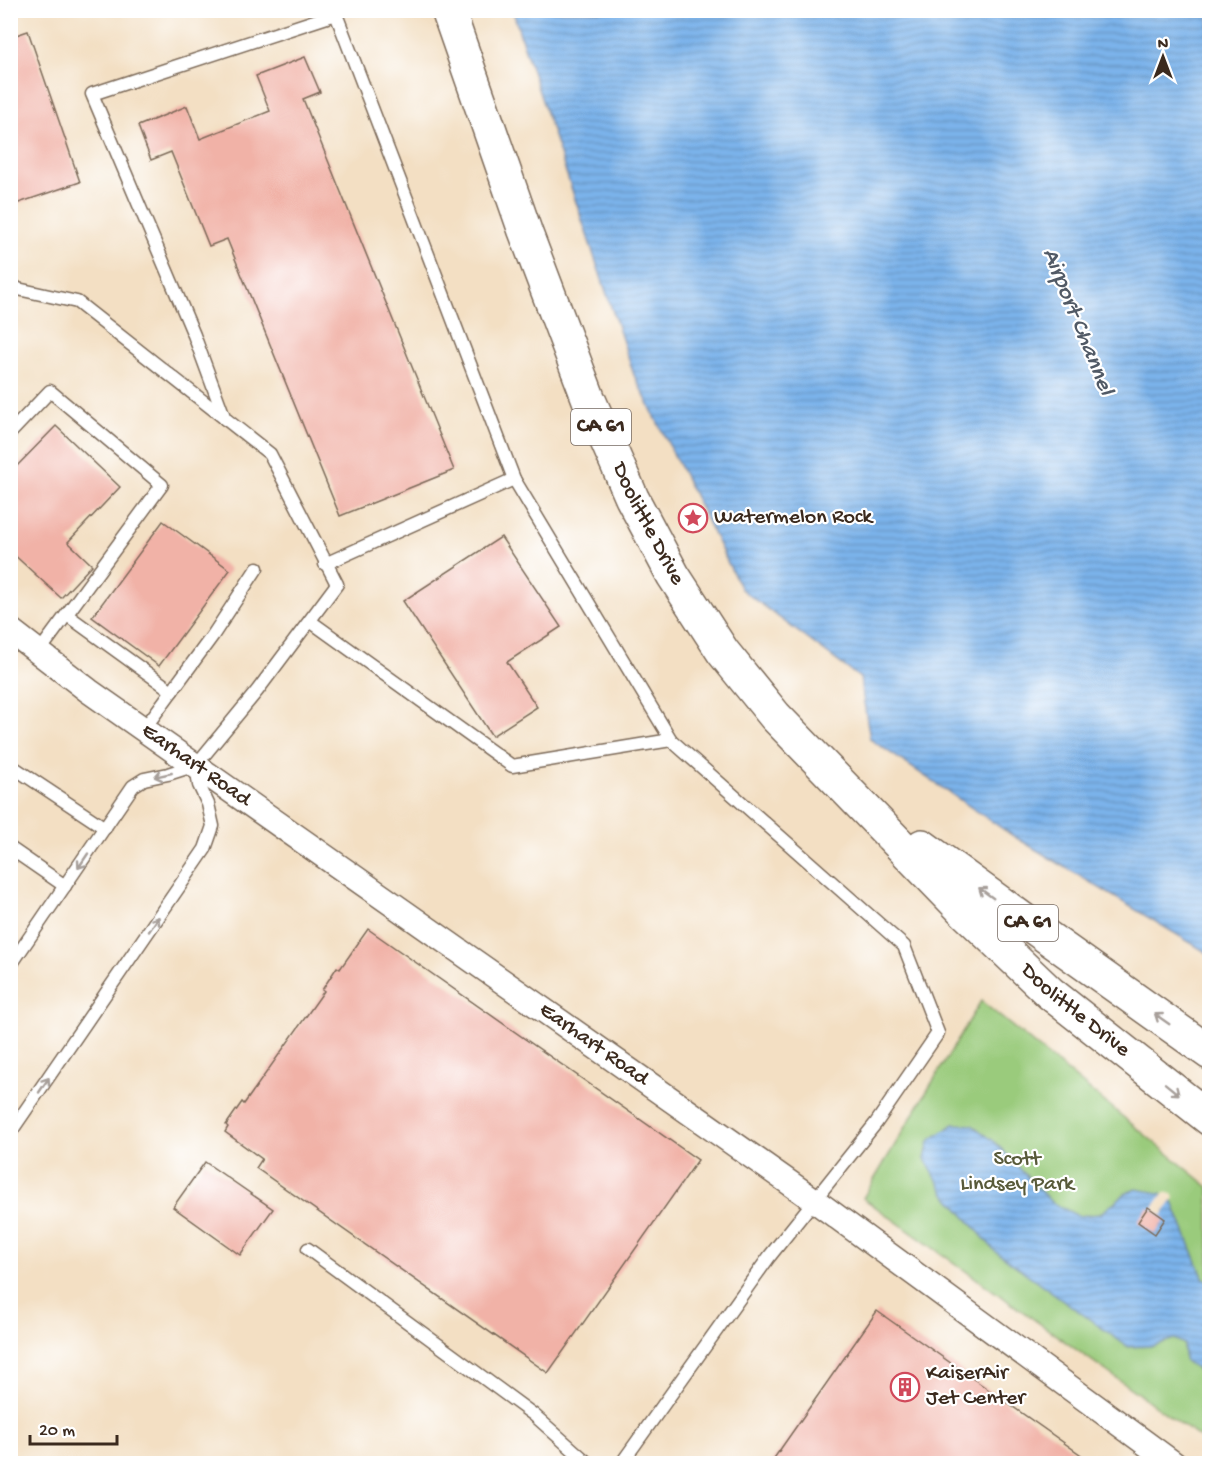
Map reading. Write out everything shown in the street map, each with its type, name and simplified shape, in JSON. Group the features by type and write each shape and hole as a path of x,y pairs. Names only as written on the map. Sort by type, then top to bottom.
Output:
{"main road":[{"name":"Doolittle Drive","path":"448,10 525,231 589,399 632,498 673,575 723,652 775,716 961,908 1050,993 1209,1119"},
{"name":"Doolittle Drive","path":"848,792 1209,1053"}],"street":[{"name":"Earhart Road","path":"10,630 89,692 814,1200 1174,1464"}],"lane":[{"path":"225,419 194,335 92,94 336,14 514,479 671,740 904,946 938,1033 876,1123 769,1257 621,1464"},
{"path":"10,283 18,289 77,302 270,454 337,584 257,690 196,765 144,779 133,786 10,966"},
{"path":"10,433 50,391 162,485 39,652"},
{"path":"326,564 514,479"},
{"path":"144,729 213,635 257,568"},
{"path":"67,615 172,692"},
{"path":"310,621 512,766 671,740"},
{"path":"10,765 105,828"},
{"path":"10,1133 204,849 213,826 208,804 199,785 196,765"},
{"path":"10,848 65,886"},
{"path":"308,1249 534,1415 589,1464"}],"green space":[{"name":"Scott Lindsey Park","path":"981,1001 1209,1187 1209,1444 863,1198"}],"water":[{"name":"Airport Channel","path":"513,11 1209,11 1209,954 1015,837 870,739 860,678 741,589 634,375"},
{"path":"954,1124 972,1125 995,1142 1051,1202 1078,1216 1100,1214 1126,1193 1136,1189 1171,1197 1203,1277 1209,1282 1209,1377 1184,1360 1184,1344 1174,1339 1153,1346 1128,1347 995,1251 944,1192 925,1159 929,1141"}],"pier":[{"path":"1164,1192 1172,1194 1174,1198 1162,1216 1152,1209"}],"building":[{"path":"28,31 80,182 10,206 10,37"},
{"path":"305,57 320,92 303,99 454,470 340,516 227,239 209,246 171,152 151,160 138,126 187,106 200,139 270,111 256,76"},
{"path":"56,426 120,487 68,542 92,565 61,598 10,551 10,473"},
{"path":"163,521 230,570 159,666 92,617"},
{"path":"501,537 561,627 507,662 537,707 492,736 403,601"},
{"path":"368,929 698,1160 548,1373 256,1168 262,1159 225,1132 228,1127 226,1125 242,1102 244,1104 324,991 322,990 337,967 340,969"},
{"path":"205,1162 273,1209 240,1255 173,1207"},
{"path":"1148,1207 1165,1219 1155,1234 1138,1222"},
{"name":"KaiserAir Jet Center","path":"877,1311 1094,1464 770,1464"}],"place":[{"name":"Watermelon Rock","path":"693,518"},
{"name":"KaiserAir Jet Center","path":"905,1387"}]}
